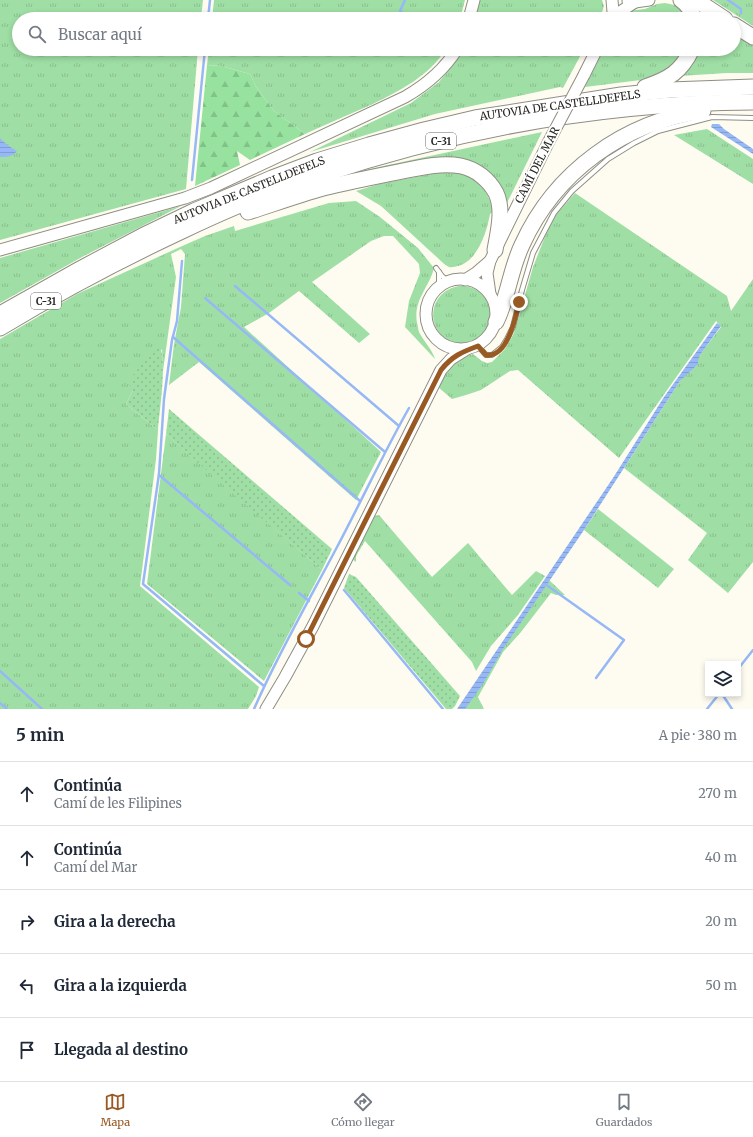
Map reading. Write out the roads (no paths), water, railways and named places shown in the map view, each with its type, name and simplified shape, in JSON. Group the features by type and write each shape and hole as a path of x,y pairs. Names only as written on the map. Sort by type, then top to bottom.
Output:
{"highway":[{"path":"681,0 687,5 691,12"},
{"path":"696,0 714,12"},
{"path":"741,30 753,38"},
{"path":"621,95 670,77 681,68 688,56"},
{"name":"AUTOVIA DE CASTELLDEFELS","path":"0,314 142,236 188,214 317,161 376,143 475,118 621,95 670,90 753,87"},
{"name":"AUTOVIA DE CASTELLDEFELS","path":"0,328 63,291 145,248 233,208 320,175 372,159 480,132 543,120 674,105 730,102 753,103"},
{"path":"496,322 504,302 515,261 529,231 551,197 586,161 631,132 662,120 697,112 753,103"},
{"path":"145,248 253,210 322,189 433,166 452,165 463,166 477,172 487,180 496,194 500,207 500,216 492,256"}],"main road":[{"path":"471,12 474,0"},
{"path":"612,0 613,12"},
{"path":"620,12 630,1 649,0"},
{"path":"0,250 185,198 218,185 405,97 435,76 452,56"},
{"name":"CAMÍ DEL MAR","path":"490,294 488,273 492,256 548,143 594,56"},
{"name":"CAMÍ DEL MAR","path":"465,280 476,273 492,256"},
{"path":"266,709 285,678 313,626 441,370 451,359 484,342 496,322 496,308 490,294 482,285 471,280 460,279 444,285 431,297 427,308 426,315 429,327 437,340 442,354 441,370"},
{"path":"437,340 450,348 472,348"}],"lane":[{"path":"472,348 486,355 492,355 502,347 513,327 533,253 554,212 572,190 595,169 634,142 658,131 712,117 753,118"},
{"path":"438,270 444,278 444,285 438,270"}],"water":[{"path":"712,124 719,124 753,149 753,154 711,127"},
{"path":"0,138 17,151 9,156 0,157"},
{"path":"717,323 721,326 700,355 698,364 680,381 584,530 503,649 483,684 465,709 457,709 613,478 664,397"}],"waterway":[{"path":"209,12 210,0"},
{"path":"402,12 400,11 405,0"},
{"path":"728,0 741,9 741,13"},
{"path":"192,180 204,56"},
{"path":"182,261 177,321 172,340 164,399 159,474 143,584 264,686"},
{"path":"235,286 399,426"},
{"path":"205,298 385,452"},
{"path":"173,337 360,501"},
{"path":"254,709 283,648 409,408"},
{"path":"159,475 290,585"},
{"path":"545,584 624,640 596,678"},
{"path":"344,590 443,709"},
{"path":"299,593 309,601"},
{"path":"741,665 753,650"},
{"path":"0,671 42,709"},
{"path":"707,709 717,697"},
{"path":"724,697 732,709"},
{"path":"0,703 7,709"}]}
